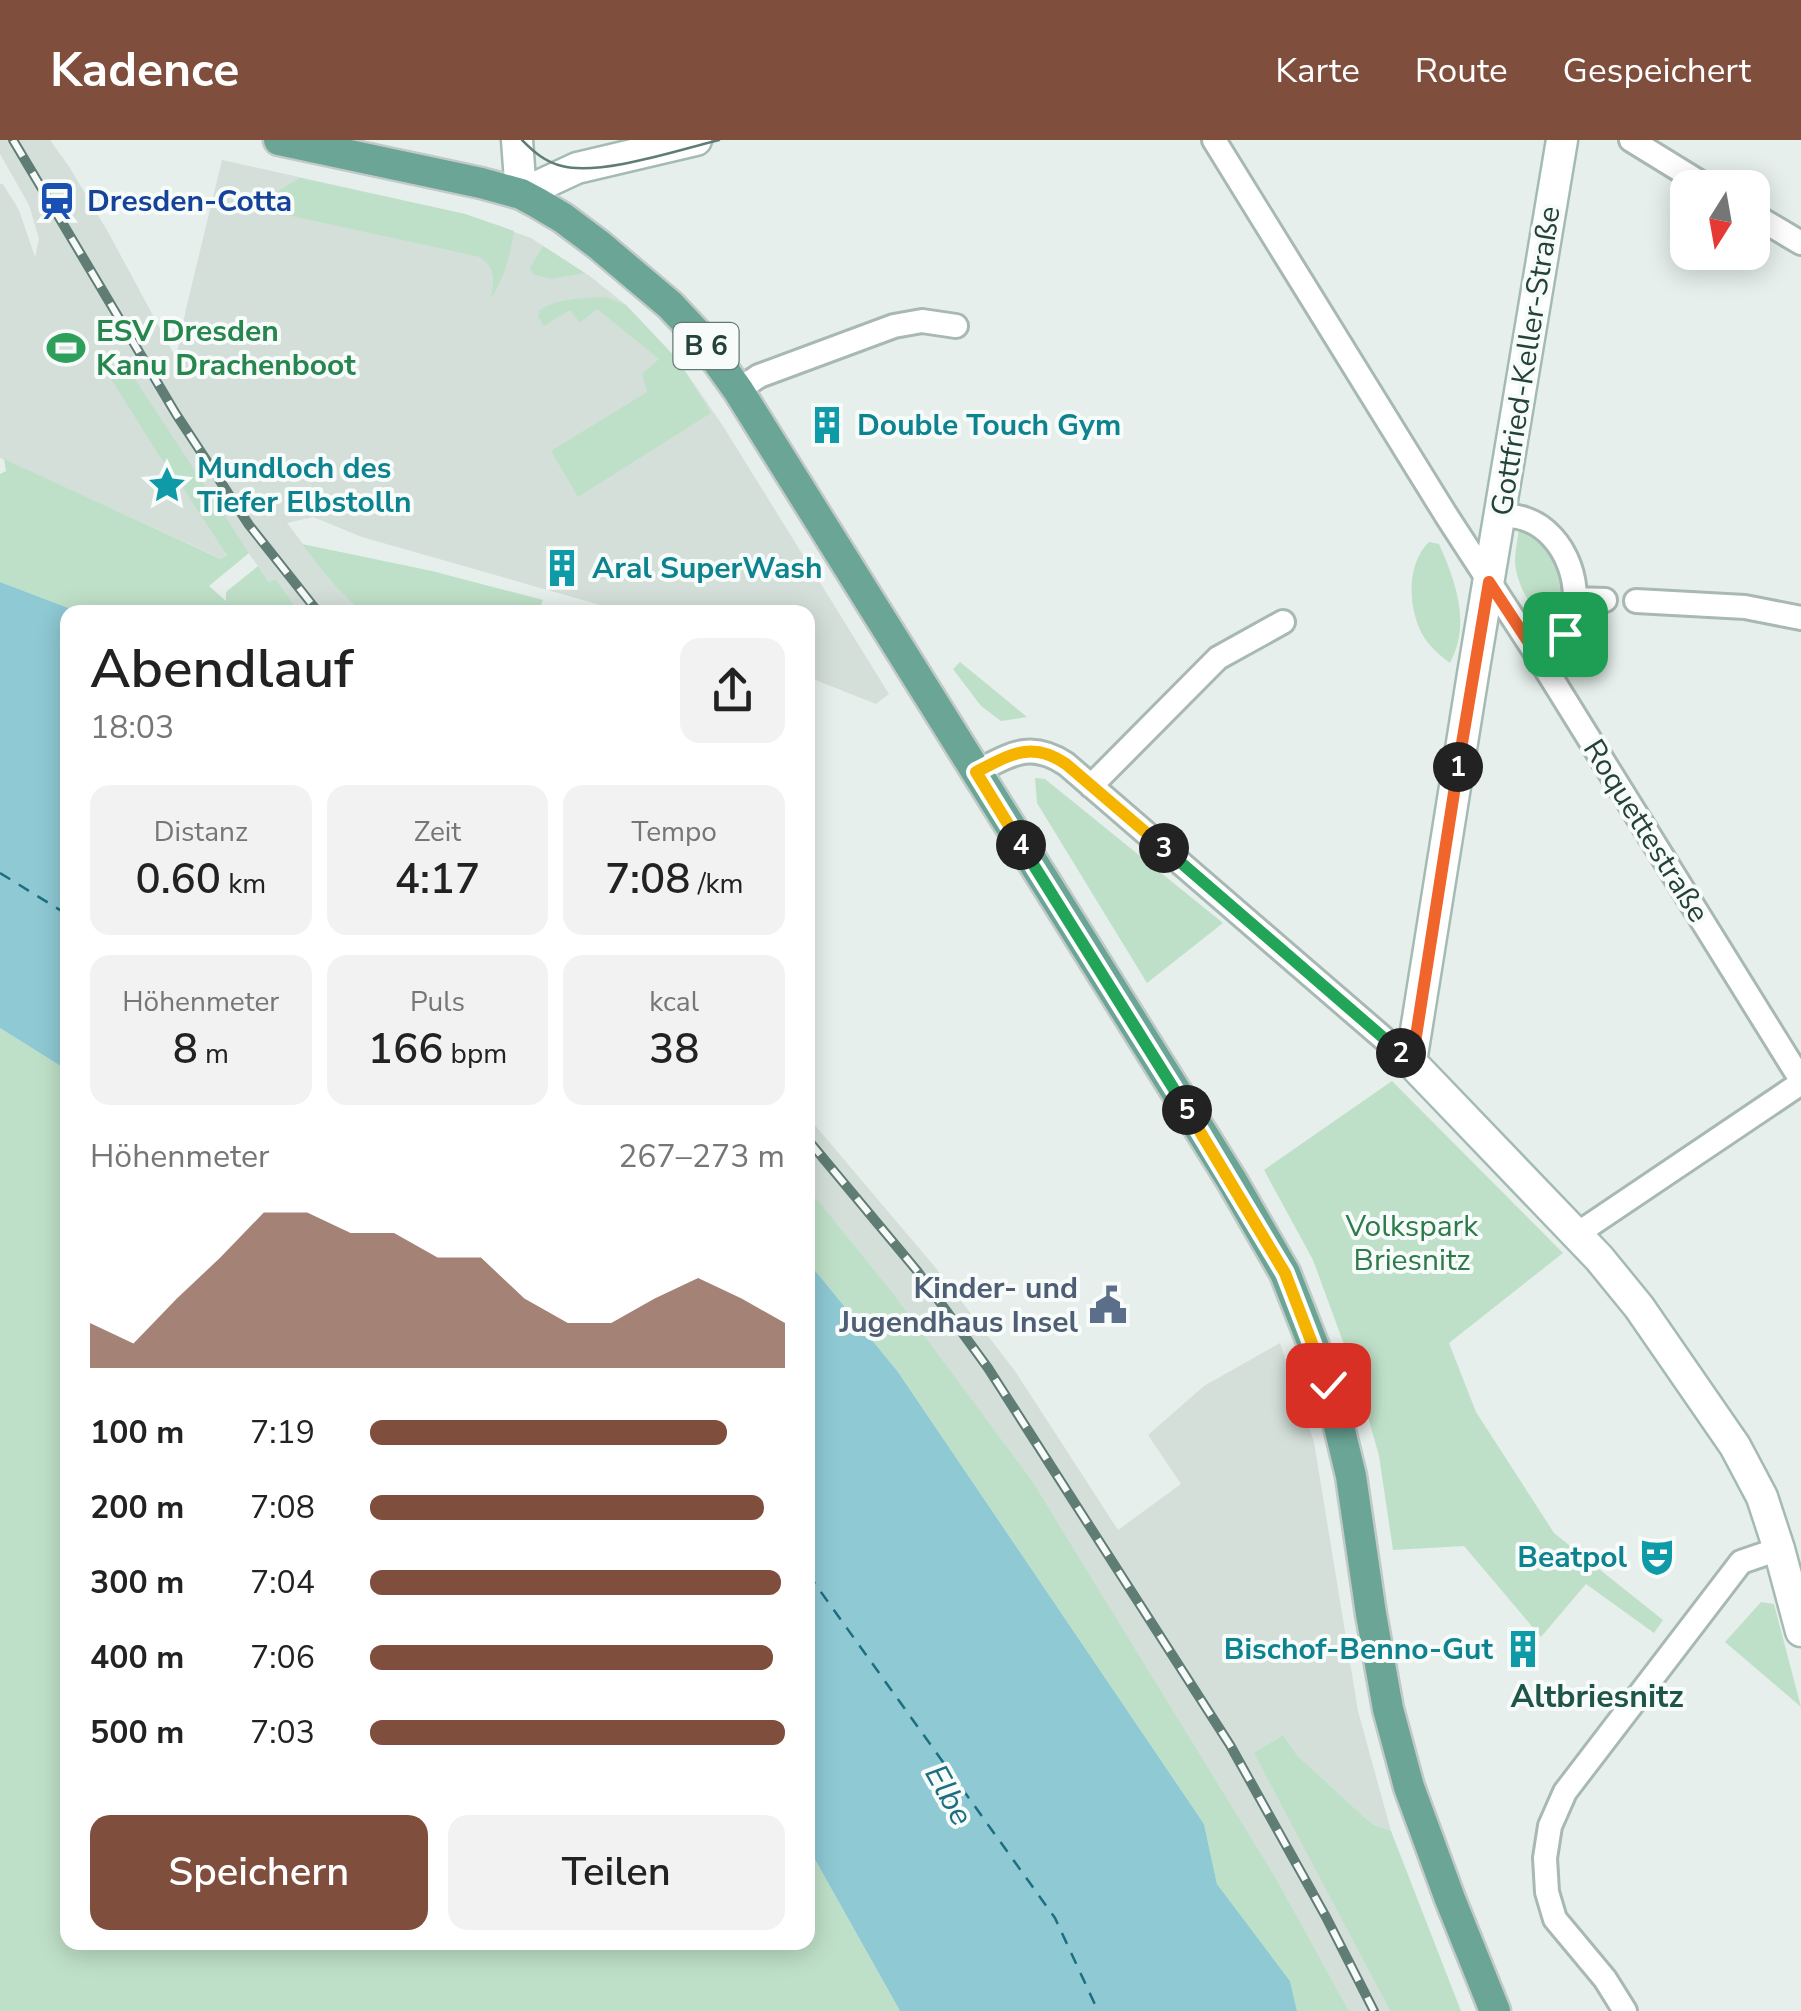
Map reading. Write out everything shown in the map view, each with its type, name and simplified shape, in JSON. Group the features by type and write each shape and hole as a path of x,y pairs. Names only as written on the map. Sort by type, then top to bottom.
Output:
{"main road":[{"name":"B 6","path":"280,140 521,194 562,218 648,285 700,337 738,390 1232,1181 1285,1273 1328,1385 1351,1476 1388,1710 1409,1786 1495,2011"}],"street":[{"path":"518,140 521,194 577,168 696,140"},
{"name":"Roquettestraße","path":"1214,140 1801,1082"},
{"name":"Gottfried-Keller-Straße","path":"1412,1062 1562,140"},
{"path":"1631,140 1680,170"},
{"path":"1770,225 1801,243"},
{"path":"738,390 759,376 894,326 922,321 956,326"},
{"path":"1501,514 1528,519 1556,540 1571,566 1576,599 1573,614 1565,634 1539,658"},
{"path":"1576,599 1604,600"},
{"path":"1636,601 1746,607 1801,618"},
{"path":"1091,786 1218,658 1283,622"},
{"path":"976,772 1019,752 1052,755 1412,1062 1577,1234 1640,1308 1735,1446 1790,1542 1801,1631"},
{"path":"1577,1234 1801,1082"},
{"path":"1625,2011 1606,1979 1555,1918 1547,1892 1545,1858 1550,1826 1565,1792 1741,1562 1790,1542"}],"shaded area":[{"path":"0,140 50,140 108,232 176,358 222,160 465,214 531,238 626,305 677,359 723,426 889,694 876,704 815,680 815,605 600,605 362,537 313,517 287,523 354,605 294,605 276,579 270,583 240,541 222,559 0,458 0,184 19,210 35,257 39,239 29,205 0,154"},
{"path":"815,1125 935,1267 1015,1371 1118,1530 1181,1484 1148,1435 1204,1386 1280,1343 1314,1442 1358,1711 1391,1831 1363,1816 1297,1755 1283,1735 1255,1753 1390,2011 1349,2011 1277,1880 1030,1479 893,1293 815,1197"}],"green space":[{"path":"300,178 465,214 514,231 496,290 491,298 493,275 480,257 251,207"},
{"path":"543,246 585,273 550,279 533,274 530,268"},
{"path":"606,297 626,305 677,359 711,413 578,497 551,451 647,392 642,374 659,359 597,309 580,323 570,310 544,326 538,316 540,310 555,303"},
{"path":"127,367 249,553 209,586 226,601 226,592 258,566 269,582 276,579 294,605 61,605 0,582 0,474 6,471 4,459 221,559 227,555 111,379"},
{"path":"1519,528 1526,528 1553,549 1567,599 1551,634 1519,581 1515,561"},
{"path":"1429,542 1439,544 1459,603 1460,633 1450,663 1425,638 1414,611 1413,574"},
{"path":"302,544 432,571 543,600 541,605 354,605"},
{"path":"960,662 1027,717 1001,721 981,706 953,669"},
{"path":"1035,778 1045,779 1223,923 1147,983 1037,803"},
{"path":"0,1028 60,1066 60,1950 815,1950 815,1859 900,2011 0,2011"},
{"name":"Volkspark Briesnitz","path":"1392,1081 1563,1253 1449,1343 1476,1412 1554,1533 1663,1620 1654,1633 1586,1584 1541,1637 1464,1546 1393,1550 1379,1456 1360,1388 1313,1260 1264,1170"},
{"path":"815,1197 893,1293 1032,1481 1277,1880 1349,2011 1297,2011 1290,1981 1217,1884 1204,1824 898,1372 815,1271"},
{"path":"1761,1602 1774,1604 1801,1707 1725,1642"},
{"path":"1283,1735 1297,1755 1363,1816 1391,1831 1461,2011 1390,2011 1254,1753"}],"water":[{"path":"0,582 61,605 60,1066 0,1028"},
{"name":"Elbe","path":"815,1271 898,1372 1204,1824 1217,1884 1290,1981 1297,2011 900,2011 815,1859"}],"ferry route":[{"path":"0,873 60,910"},
{"path":"815,1584 1055,1918 1098,2011"}],"tram line":[{"path":"522,140 550,162 578,168 640,160 719,140"}],"railway":[{"path":"13,140 176,414 249,525 312,605"},
{"path":"815,1148 918,1272 988,1368 1230,1745 1374,2011"}],"place":[{"name":"Dresden-Cotta","path":"57,201"},
{"name":"ESV Dresden Kanu Drachenboot","path":"66,348"},
{"name":"Double Touch Gym","path":"827,425"},
{"name":"Mundloch des Tiefer Elbstolln","path":"167,485"},
{"name":"Aral SuperWash","path":"562,568"},
{"name":"Kinder- und Jugendhaus Insel","path":"1108,1305"},
{"name":"Beatpol","path":"1657,1557"},
{"name":"Bischof-Benno-Gut","path":"1523,1649"}],"district":[{"name":"Altbriesnitz","path":"1597,1696"}],"route":[{"path":"1328,1385 1285,1273 1232,1181 976,772 1019,752 1037,751 1066,764 1412,1062 1489,582 1539,658 1565,634"}]}
